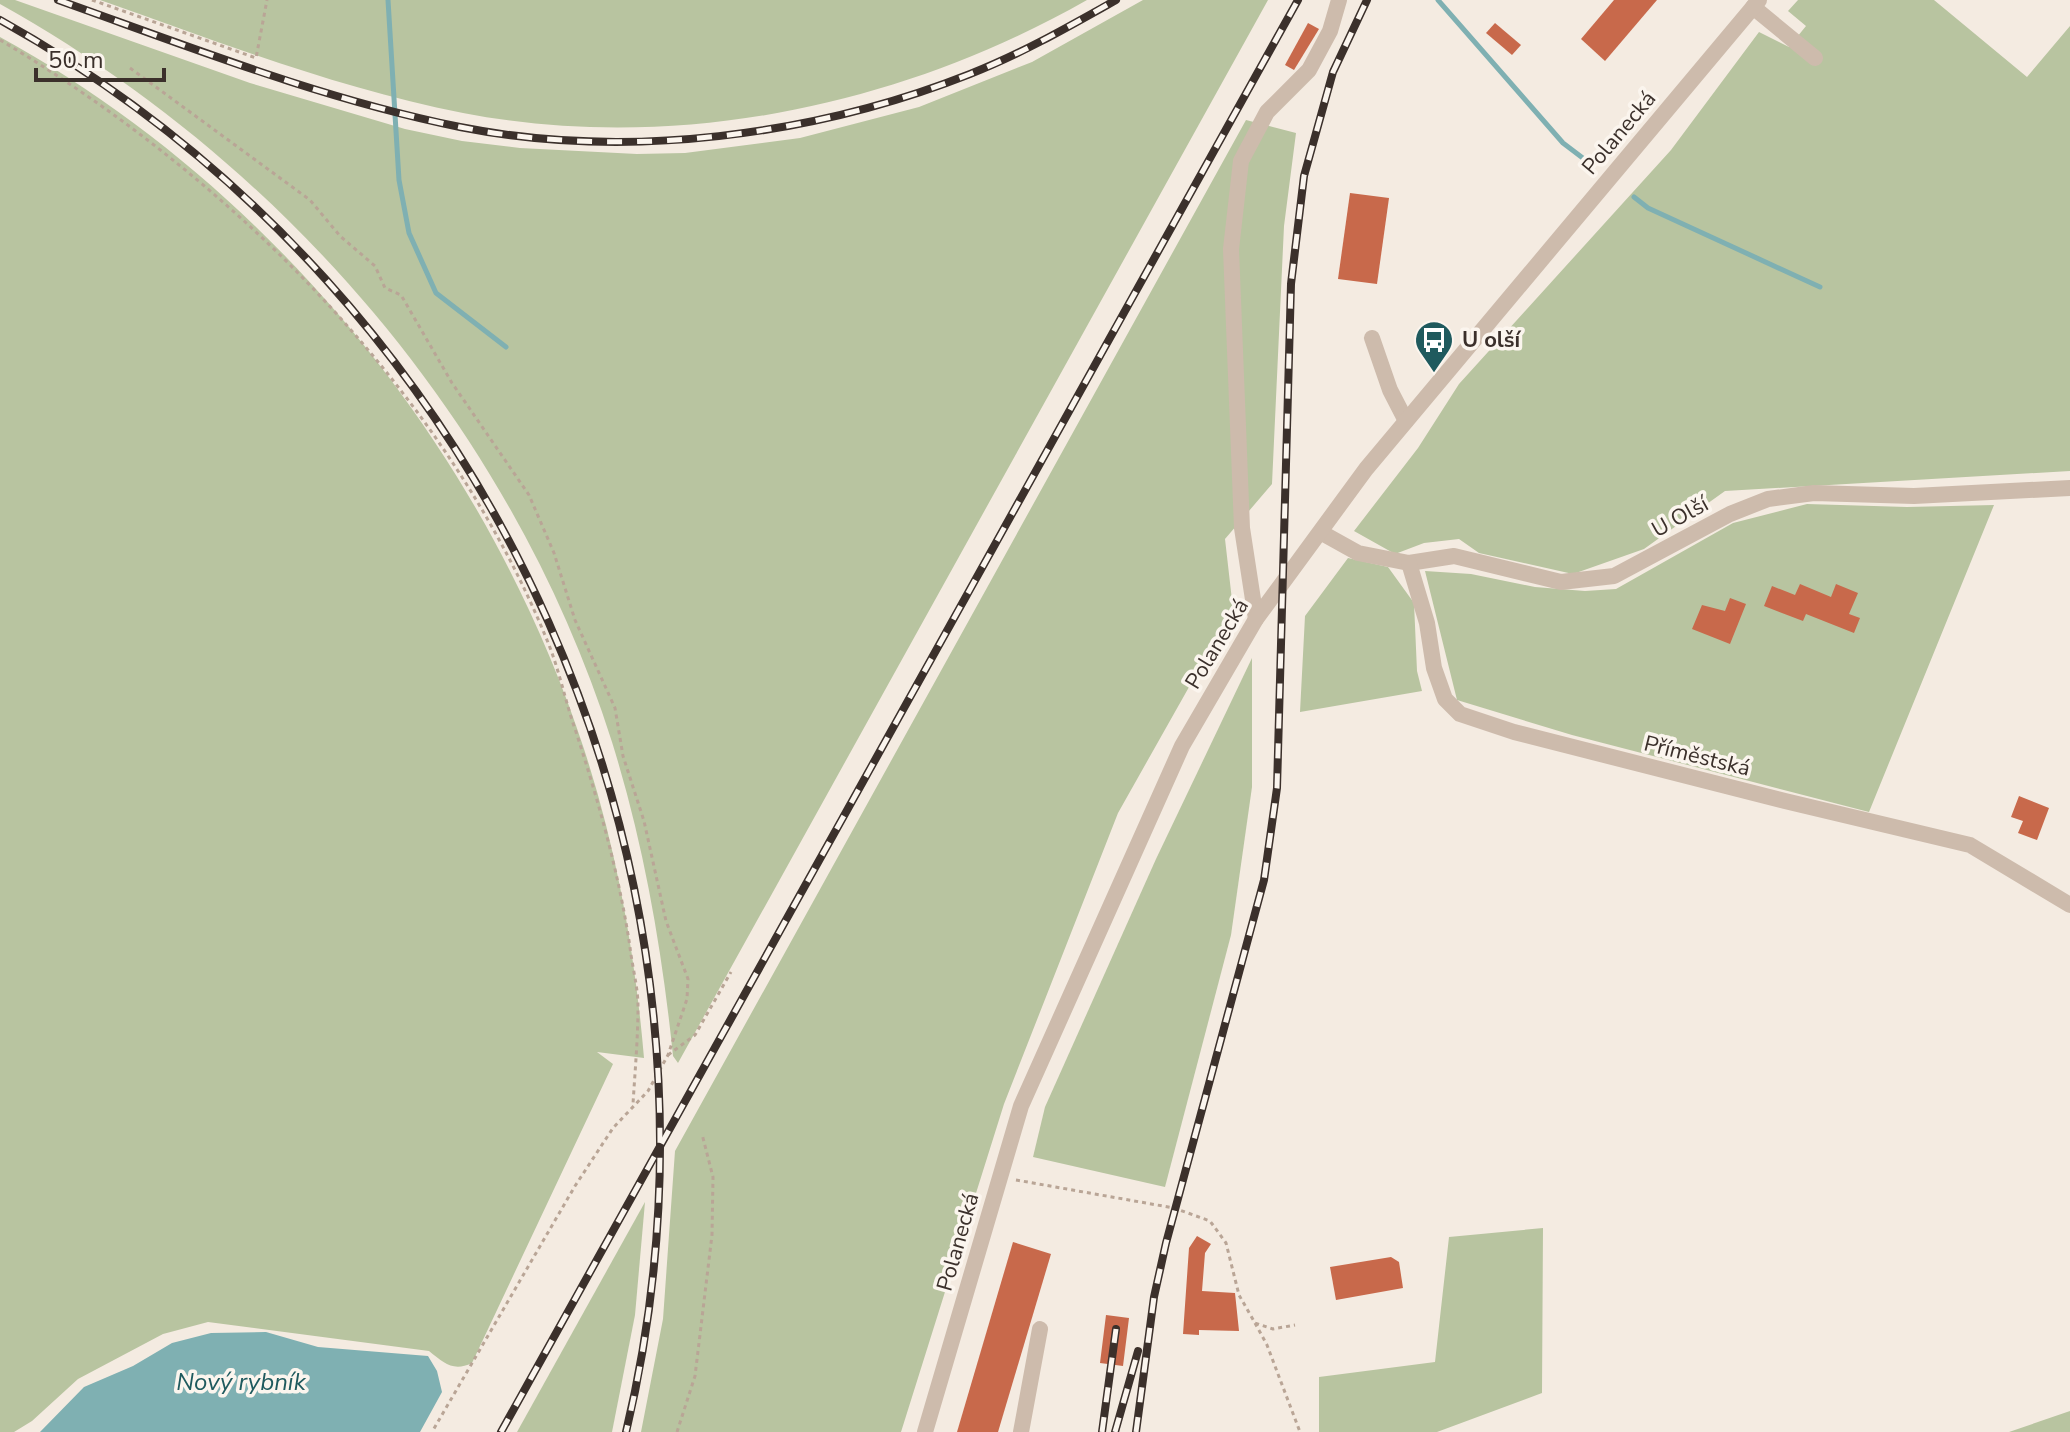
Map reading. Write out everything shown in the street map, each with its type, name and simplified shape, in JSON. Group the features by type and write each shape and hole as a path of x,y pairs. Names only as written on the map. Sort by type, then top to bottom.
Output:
{"street":[{"path":"1256,619 1242,528 1231,249 1241,161 1267,112 1309,70 1330,31 1339,0"},
{"path":"1756,3 1815,58"},
{"name":"Polanecká","path":"925,1432 1021,1106 1182,746 1256,619 1366,469 1756,3"},
{"path":"1372,338 1390,390 1406,421"},
{"name":"U Olší","path":"1322,533 1358,553 1409,563 1454,556 1561,582 1614,576 1730,514 1768,499 1814,493 1914,496 2070,488"},
{"name":"Příměstská","path":"1409,563 1427,623 1434,668 1445,699 1460,714 1514,732 1755,794 1970,845 2070,905"},
{"path":"1021,1432 1040,1329"}],"path":[{"path":"92,0 256,58 267,0"},
{"path":"0,40 48,68 175,159 285,258 378,361 446,456 506,553 549,646 597,797 622,895 638,1003 633,1104"},
{"path":"130,68 310,200 340,236 375,266 378,279 385,288 401,295 452,383 529,495 554,553 575,620 615,708 623,756 644,821 666,921 688,979 687,999 668,1055 648,1091 633,1104 575,1186 432,1432"},
{"path":"668,1055 695,1035 731,972"},
{"path":"677,1432 695,1376 712,1235 713,1177 702,1134"},
{"path":"1000,1177 1174,1208 1210,1221 1226,1243 1239,1295 1267,1345 1300,1432"},
{"path":"1255,1323 1273,1329 1295,1325"}],"green space":[{"path":"0,0 15,0 250,83 405,129 462,141 520,148 637,154 685,153 800,138 919,107 1032,62 1143,0 1268,0 678,1063 673,1056 657,937 642,858 612,742 569,627 515,517 450,413 376,315 293,225 202,142 104,69 0,4"},
{"path":"100,0 1087,0 1015,37 941,68 864,93 785,112 705,123 624,128 543,124 417,103 280,63"},
{"path":"1798,0 1934,0 2027,77 2070,26 2070,471 1725,491 1644,549 1573,574 1479,553 1459,539 1424,543 1395,554 1354,531 1418,448 1459,384 1671,150 1759,32 1789,47 1806,26 1788,11"},
{"path":"0,37 99,98 193,170 279,250 358,338 429,433 490,534 542,639 584,749 606,825 623,902 644,1058 597,1052 613,1064 472,1363 465,1366 449,1365 429,1351 208,1322 163,1334 78,1379 32,1421 14,1432 0,1432"},
{"path":"1246,120 1296,133 1284,226 1272,484 1225,539 1233,609 1118,813 1004,1104 901,1432 641,1432 663,1319 675,1151"},
{"path":"1807,504 1907,507 1994,505 1869,812 1572,735 1457,700 1425,571 1471,574 1535,587 1585,591 1616,589 1733,523"},
{"path":"1348,558 1388,567 1414,603 1417,671 1422,691 1300,712 1305,616"},
{"path":"1252,658 1252,787 1231,935 1165,1187 1033,1157 1045,1107 1156,859"},
{"path":"645,1202 635,1315 612,1432 517,1432"},
{"path":"1543,1228 1542,1393 1437,1432 1319,1432 1319,1377 1435,1362 1449,1237"},
{"path":"2070,1411 2070,1432 2009,1432"}],"water":[{"name":"Nový rybník","path":"266,1332 318,1347 428,1356 437,1371 442,1392 420,1432 40,1432 84,1387 133,1366 172,1343 211,1333"}],"building":[{"path":"1614,0 1657,0 1605,61 1581,39"},
{"path":"1308,23 1319,29 1294,70 1285,65"},
{"path":"1495,23 1521,45 1512,55 1486,33"},
{"path":"1350,193 1389,198 1377,284 1338,279"},
{"path":"1800,584 1831,597 1836,584 1858,593 1849,614 1860,618 1854,633 1806,614 1803,621 1764,606 1772,586 1795,595"},
{"path":"1730,598 1746,604 1730,644 1692,629 1702,605 1725,611"},
{"path":"2019,796 2049,808 2037,840 2018,833 2023,821 2011,817"},
{"path":"1197,1236 1211,1244 1205,1253 1202,1291 1235,1293 1239,1331 1199,1330 1199,1335 1183,1334 1189,1248"},
{"path":"1013,1242 1051,1254 998,1432 957,1432"},
{"path":"1391,1257 1399,1262 1403,1288 1336,1300 1330,1267"},
{"path":"1106,1315 1129,1318 1123,1366 1100,1363"}],"waterway":[{"path":"388,0 399,180 409,233 436,293 506,347"},
{"path":"1438,0 1563,143 1592,165"},
{"path":"1634,197 1648,208 1820,287"}],"railway":[{"path":"58,0 257,71 358,102 460,127 523,137 588,141 653,141 719,136 784,127 848,113 910,95 989,66 1116,0"},
{"path":"501,1432 1298,0"},
{"path":"1136,1432 1154,1297 1166,1243 1264,880 1277,788 1291,284 1304,176 1333,72 1367,0"},
{"path":"0,20 175,137 326,279 451,442 548,622 617,815 654,1017 657,1224 626,1432"},
{"path":"1102,1432 1116,1329"},
{"path":"1115,1432 1138,1351"}],"place":[{"name":"U olší","path":"1434,374"}]}
